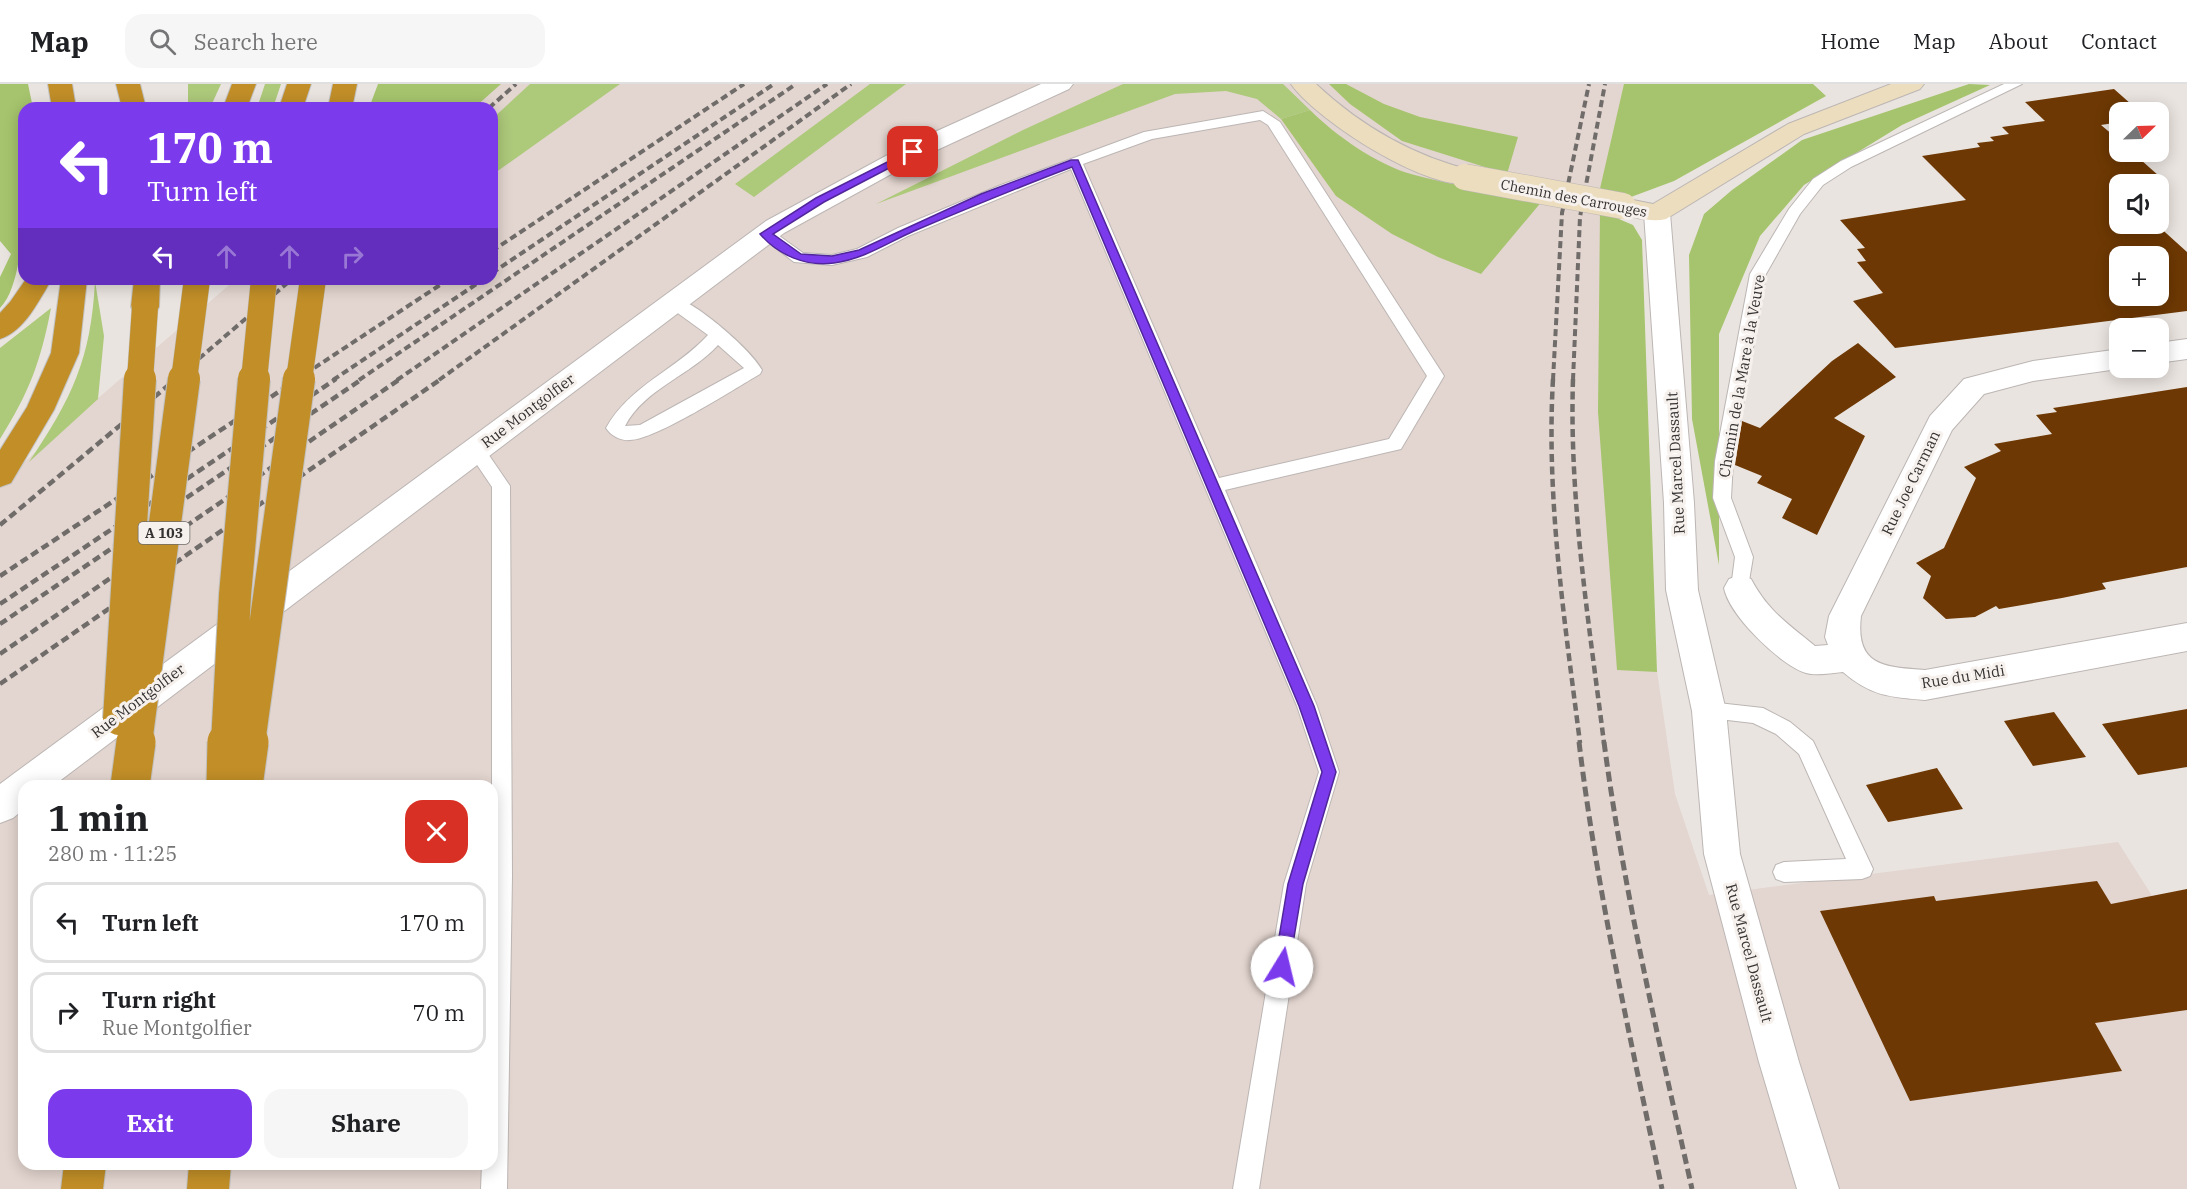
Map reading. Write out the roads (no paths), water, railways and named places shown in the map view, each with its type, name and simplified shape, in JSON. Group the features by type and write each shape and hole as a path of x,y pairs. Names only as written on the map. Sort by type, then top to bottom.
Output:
{"highway":[{"path":"60,84 63,102"},
{"path":"128,84 132,102"},
{"path":"237,102 244,84"},
{"path":"293,102 299,84"},
{"path":"341,102 345,84"},
{"path":"0,329 20,309 35,285"},
{"path":"0,474 40,410 65,353 73,285"},
{"name":"A 103","path":"131,780 196,285"},
{"path":"226,780 226,730 238,568 263,285"},
{"path":"244,780 312,285"},
{"path":"116,780 146,293"},
{"path":"82,1189 84,1170"},
{"path":"208,1189 210,1170"}],"street":[{"name":"Rue Montgolfier","path":"32,780 766,234 820,200 932,142 1061,84"},
{"name":"Chemin des Carrouges","path":"1303,84 1319,100 1375,141 1420,164 1465,177 1657,213 1796,129 1912,84"},
{"name":"Rue Marcel Dassault","path":"1657,213 1679,503 1682,590 1709,711 1722,854 1779,1062 1818,1189"},
{"path":"2169,351 2187,349"},
{"name":"Rue Joe Carman","path":"1850,658 1842,637 1845,616 1940,424 1974,386 2033,371 2109,361"},
{"path":"1740,588 1742,599 1764,624 1809,660 1850,658"},
{"name":"Rue du Midi","path":"1850,658 1874,678 1925,685 2187,637"},
{"name":"Rue Montgolfier","path":"0,806 18,791"}],"lane":[{"name":"Chemin de la Mare à la Veuve","path":"1740,588 1744,557 1722,498 1724,461 1758,274 1794,212 1818,182 1846,164 2015,84"},
{"path":"766,234 799,258 832,260 862,253 903,232 985,197 1149,135 1263,115 1273,122 1436,376 1395,444 1214,486"},
{"path":"1075,162 1214,486 1233,539 1306,706 1329,772 1296,884 1246,1189"},
{"path":"674,302 709,325 717,335 745,358 754,370 646,430 630,435 621,433 615,428 620,416 631,404 694,359 717,335"},
{"path":"476,450 501,486 501,876 498,1010"},
{"path":"1709,711 1755,714 1783,728 1806,748 1862,869 1784,872"},
{"path":"494,1170 494,1189"}],"railway":[{"path":"496,102 516,84"},
{"path":"498,247 744,84"},
{"path":"498,269 774,84"},
{"path":"359,380 796,84"},
{"path":"397,380 827,84"},
{"path":"439,380 851,84"},
{"path":"1553,380 1562,213 1589,84"},
{"path":"1573,380 1580,217 1605,84"},
{"path":"174,380 285,285"},
{"path":"296,380 440,285"},
{"path":"333,380 475,285"},
{"path":"0,525 176,379"},
{"path":"0,576 298,379"},
{"path":"0,604 336,379"},
{"path":"0,624 362,379"},
{"path":"0,654 400,379"},
{"path":"0,684 441,379"},
{"path":"1553,379 1552,470 1558,561 1580,743"},
{"path":"1573,380 1577,516 1604,743"},
{"path":"1579,742 1605,910 1662,1189"},
{"path":"1604,742 1632,911 1692,1189"}]}
